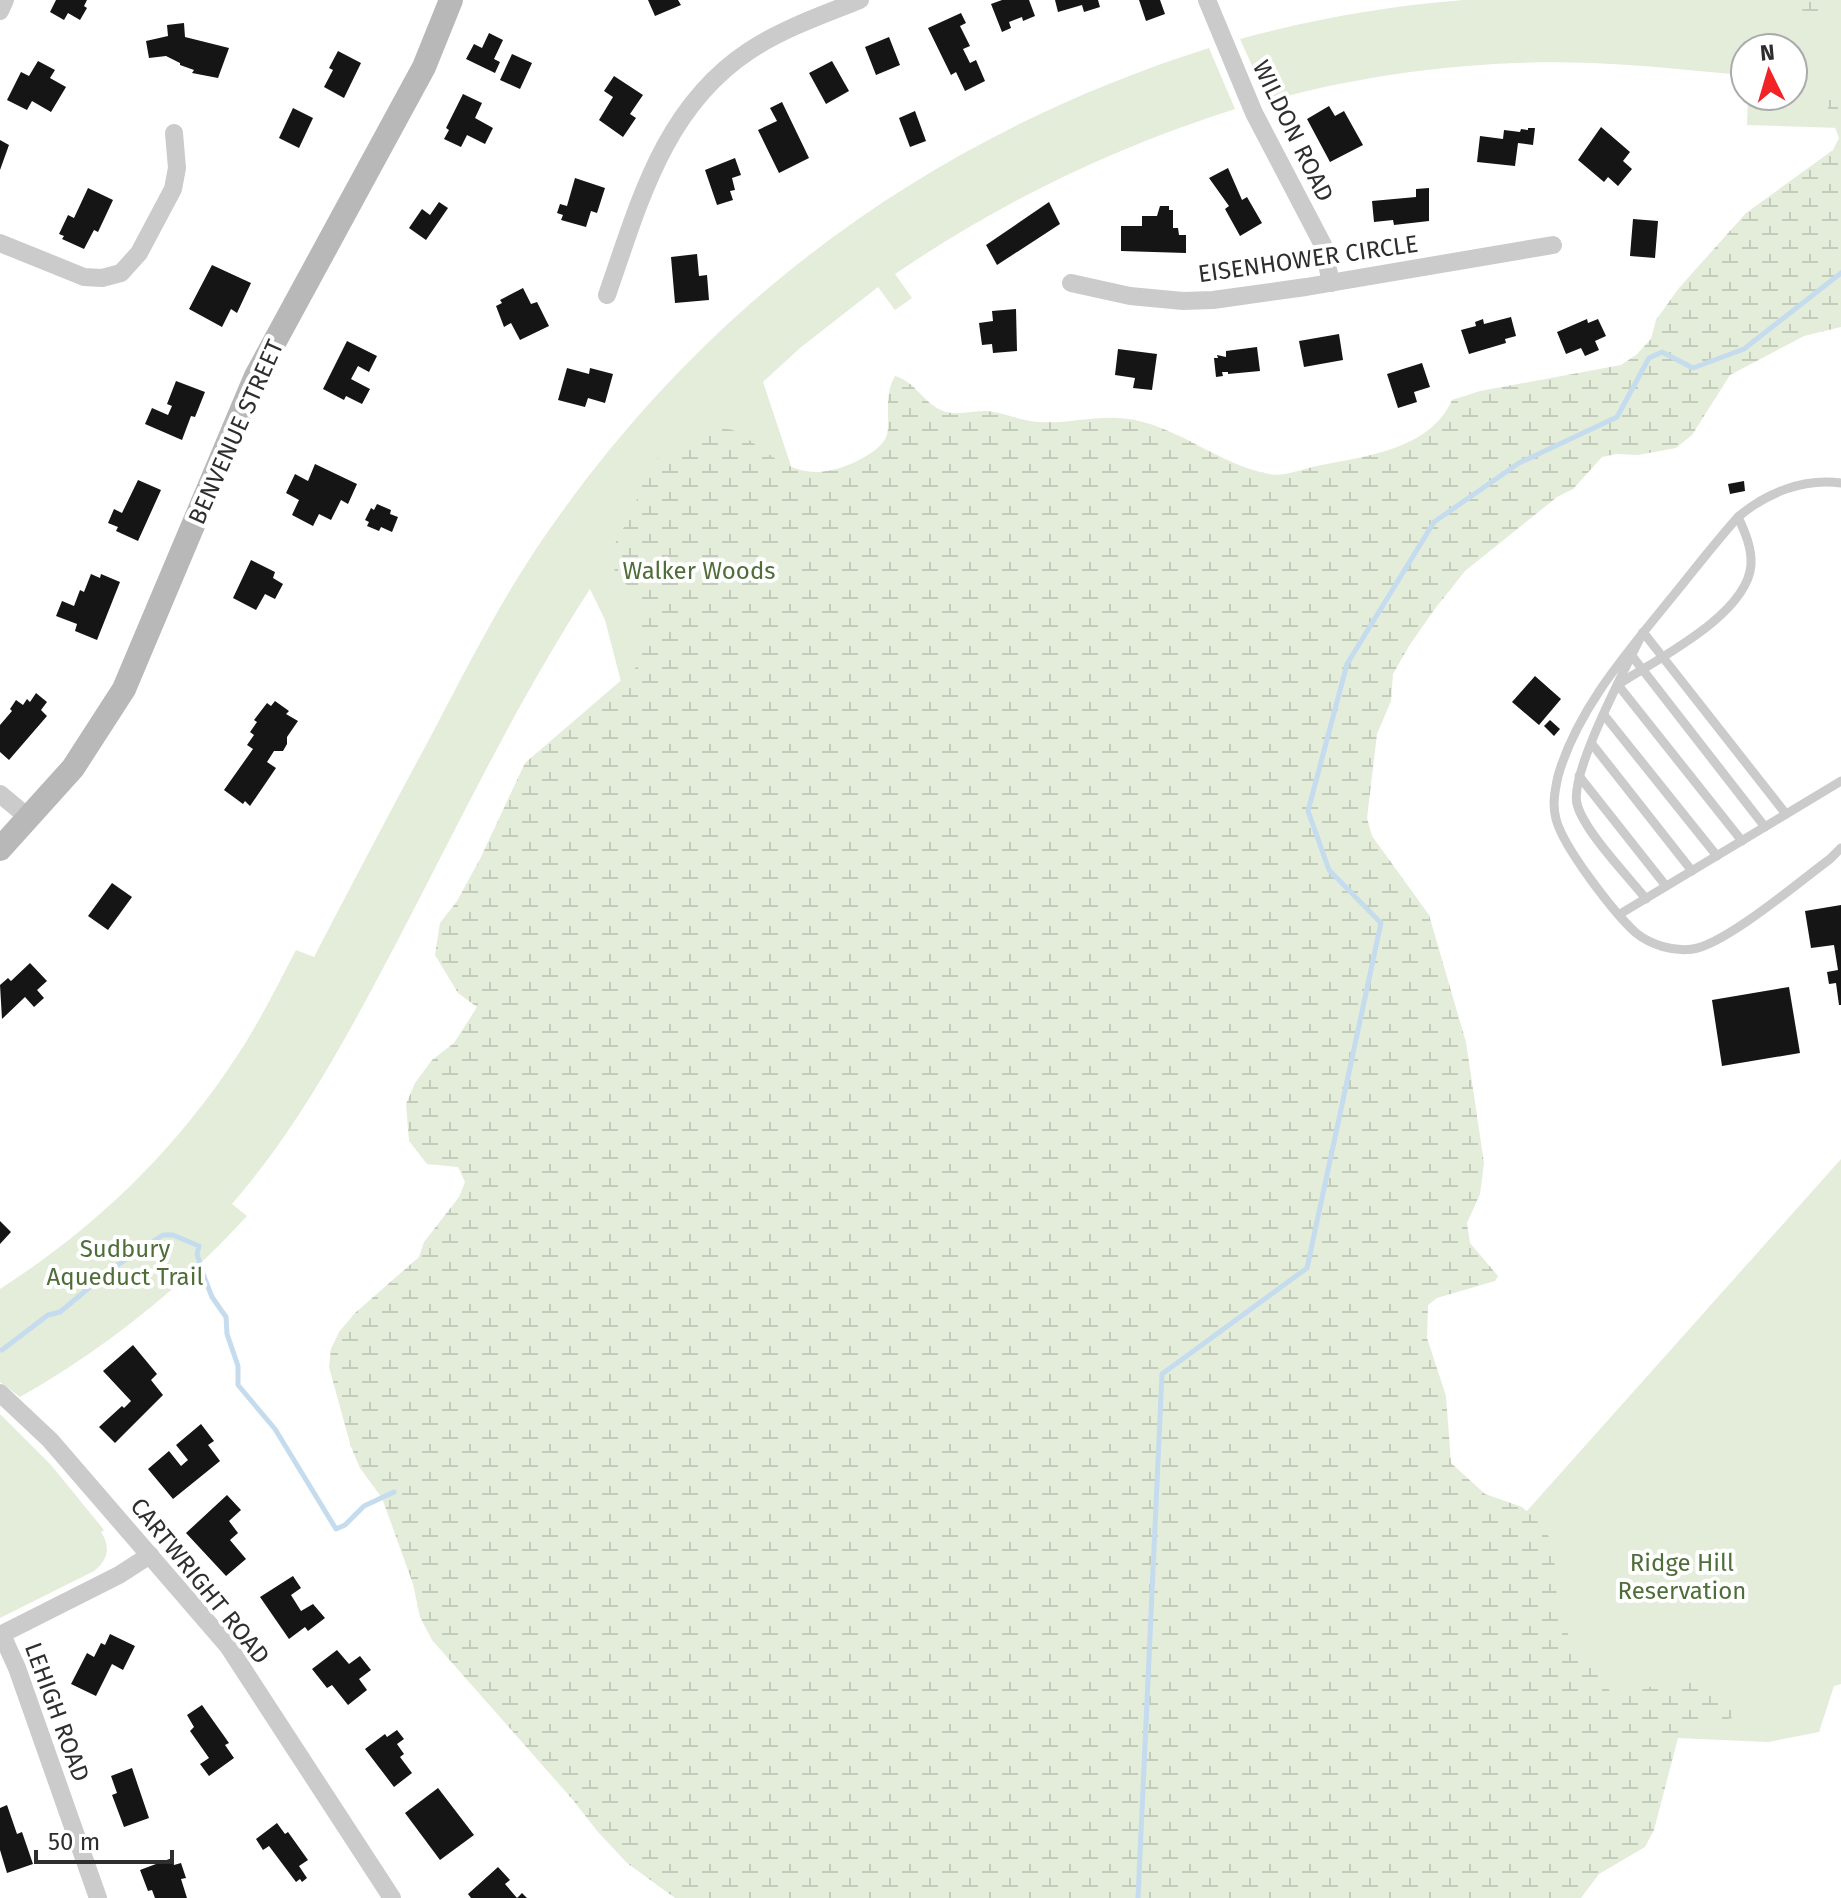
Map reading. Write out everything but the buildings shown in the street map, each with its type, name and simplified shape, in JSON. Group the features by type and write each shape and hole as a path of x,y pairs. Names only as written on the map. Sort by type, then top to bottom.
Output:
{"street":[{"path":"0,11 5,0"},
{"name":"BENVENUE STREET","path":"0,849 78,761 124,689 256,376 424,67 451,0"},
{"path":"607,295 653,166 692,105 723,71 748,52 786,31 860,0"},
{"name":"WILDON ROAD","path":"1207,0 1254,113 1323,245 1331,283"},
{"path":"0,243 84,277 102,278 121,273 139,253 173,189 177,168 174,133"},
{"name":"EISENHOWER CIRCLE","path":"1071,283 1130,296 1198,301 1255,295 1553,245"},
{"path":"0,794 29,818"},
{"name":"CARTWRIGHT ROAD","path":"0,1393 44,1433 228,1646 392,1898"},
{"path":"1,1635 119,1575 150,1555"},
{"name":"LEHIGH ROAD","path":"1,1635 17,1668 98,1898"}],"lane":[{"path":"1841,483 1818,482 1779,491 1738,517 1643,632 1594,700 1563,763 1554,806 1556,819 1570,847 1636,933 1654,943 1680,950 1694,949 1721,938 1841,848"},
{"path":"1594,700 1711,623 1730,604 1749,575 1751,554 1738,517"},
{"path":"1643,632 1592,744 1579,776 1575,797 1582,816 1646,899"},
{"path":"1643,632 1786,814"},
{"path":"1632,656 1765,827"},
{"path":"1618,685 1742,841"},
{"path":"1604,715 1717,856"},
{"path":"1592,744 1692,871"},
{"path":"1579,776 1666,886"},
{"path":"1620,914 1841,781"}],"green space":[{"path":"1463,0 1841,0 1841,128 1747,125 1747,112 1809,112 1809,32 1729,32 1729,74 1612,64 1511,63 1388,75 1268,101 1240,39 1295,25"},
{"path":"1780,0 1841,0 1841,15 1789,9"},
{"name":"Sudbury Aqueduct Trail","path":"1209,48 1235,109 1101,159 976,223 895,274 912,298 895,310 878,287 800,348 763,382 812,529 626,701 605,620 590,589 514,717 324,1075 281,1141 232,1204 247,1216 222,1243 141,1316 82,1358 20,1397 0,1382 0,1289 100,1214 160,1155 213,1091 237,1056 296,950 314,957 469,663 522,571 601,461 671,380 747,306 829,240 916,181 1008,129 1106,85"},
{"name":"Walker Woods","path":"1841,92 1841,327 1804,336 1730,375 1692,435 1676,448 1602,457 1573,489 1557,497 1465,571 1434,610 1393,674 1391,701 1377,734 1367,818 1372,836 1429,915 1466,1042 1484,1163 1480,1194 1467,1223 1470,1243 1498,1276 1495,1281 1437,1298 1428,1305 1427,1338 1446,1396 1451,1463 1485,1494 1522,1507 1553,1542 1558,1612 1572,1643 1610,1691 1636,1692 1669,1681 1689,1683 1733,1705 1732,1718 1689,1728 1678,1738 1654,1830 1645,1847 1599,1874 1581,1898 675,1898 627,1863 432,1640 420,1617 413,1584 382,1498 360,1468 351,1447 329,1367 331,1349 339,1332 355,1313 419,1257 424,1242 459,1197 465,1182 458,1167 427,1164 409,1141 406,1104 415,1083 432,1060 454,1043 477,1007 458,993 435,955 440,923 457,901 480,859 525,763 640,664 641,637 637,608 631,591 614,570 612,554 633,510 649,463 714,430 725,429 739,433 772,457 795,468 819,472 848,465 868,455 884,441 888,428 889,394 895,376 909,383 943,411 992,412 1039,422 1111,418 1135,420 1169,431 1251,470 1275,475 1375,454 1412,440 1428,430 1442,417 1452,400 1480,391 1621,365 1636,355 1651,339 1656,320 1679,288 1746,213 1833,150 1839,138 1825,100 1829,94"},
{"name":"Ridge Hill Reservation","path":"1841,1159 1841,1684 1834,1686 1819,1732 1768,1742 1539,1732 1461,1585"},
{"path":"0,1414 51,1465 104,1530 101,1532 107,1548 105,1558 94,1571 0,1618"}],"waterway":[{"path":"1138,1898 1162,1374 1307,1268 1381,923 1329,870 1308,811 1347,664 1434,522 1519,463 1617,417 1649,358 1662,352 1693,368 1744,349 1841,273"},
{"path":"2,1350 48,1315 60,1312 113,1268 163,1235 173,1235 199,1246 197,1254 203,1274 212,1297 226,1317 227,1334 238,1366 238,1385 275,1429 336,1529 345,1525 364,1506 394,1492"}]}
